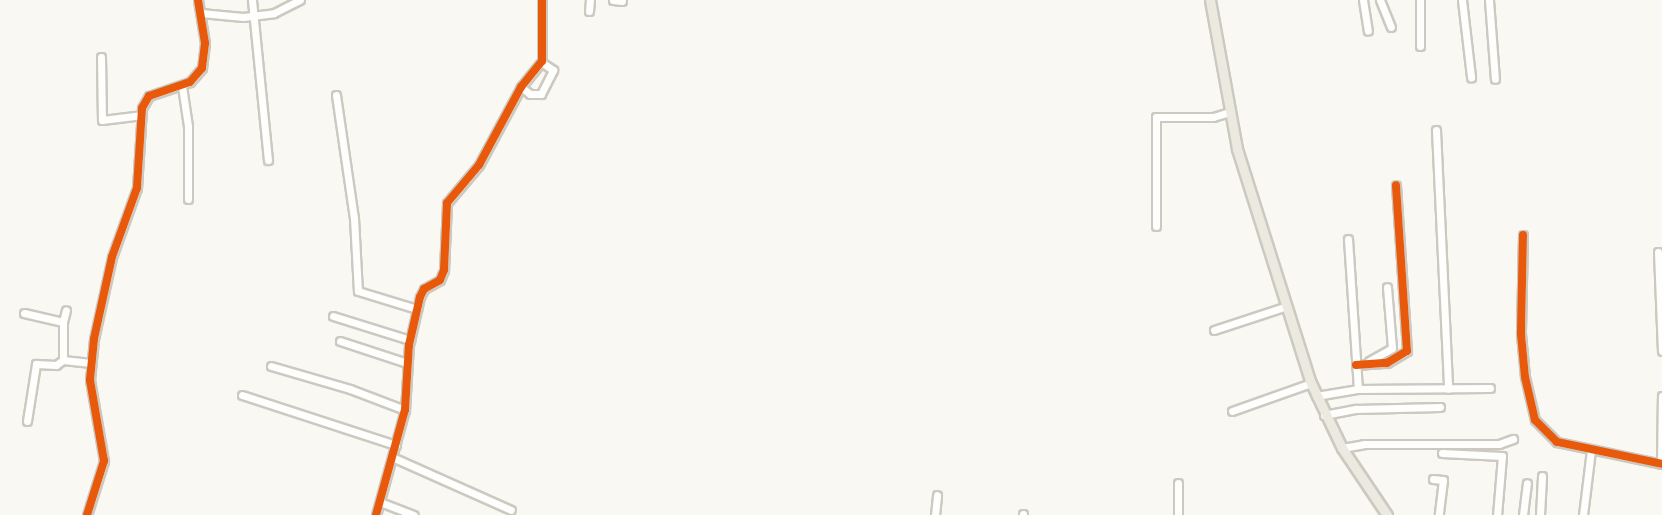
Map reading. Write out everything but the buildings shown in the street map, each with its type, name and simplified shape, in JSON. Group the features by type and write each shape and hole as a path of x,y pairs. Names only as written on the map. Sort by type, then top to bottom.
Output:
{"main road":[{"path":"1210,0 1236,149 1311,383 1324,415 1342,448 1385,514"}],"street":[{"path":"87,515 104,461 92,397 91,363 104,291 137,188 141,153 141,115 149,96 182,86 199,74 204,61 198,0"},
{"path":"252,0 268,160"},
{"path":"201,13 254,15 274,12 300,0"},
{"path":"376,515 405,410 407,363 417,309 422,292 441,280 444,270 449,198 479,165 521,87 541,62 545,39 542,0"},
{"path":"588,11 590,0"},
{"path":"614,0 622,1"},
{"path":"1363,0 1368,31"},
{"path":"1380,0 1391,27"},
{"path":"1420,0 1420,46"},
{"path":"1462,0 1471,77"},
{"path":"1489,0 1495,79"},
{"path":"101,57 102,120 141,115"},
{"path":"521,87 530,94 541,94 552,70 541,62"},
{"path":"182,86 188,126 188,200"},
{"path":"336,95 354,218 358,291 417,309"},
{"path":"1156,226 1156,117 1213,117 1229,112"},
{"path":"1436,130 1448,389"},
{"path":"1356,365 1394,361 1407,351 1396,185"},
{"path":"1523,235 1521,334 1532,413 1557,442 1661,464 1662,396"},
{"path":"1348,238 1358,389"},
{"path":"1658,252 1662,351"},
{"path":"1368,362 1392,348 1387,287"},
{"path":"1214,330 1287,306"},
{"path":"63,360 63,322 66,310"},
{"path":"24,314 63,322"},
{"path":"333,316 410,340"},
{"path":"340,341 407,363"},
{"path":"27,421 36,364 56,365 63,360 91,363"},
{"path":"271,366 350,389 405,410"},
{"path":"1232,411 1311,383"},
{"path":"1316,396 1358,389 1490,388"},
{"path":"242,395 396,445"},
{"path":"1324,415 1356,409 1440,407"},
{"path":"1342,448 1364,444 1499,444 1513,439"},
{"path":"1583,515 1591,450"},
{"path":"1442,453 1502,456 1497,515"},
{"path":"392,457 511,510"},
{"path":"1540,515 1542,476"},
{"path":"1433,479 1443,480 1439,515"},
{"path":"1178,483 1178,515"},
{"path":"1523,515 1527,483"},
{"path":"935,515 937,495"},
{"path":"380,502 414,515"}],"cycle path":[{"path":"87,515 104,461 90,380 94,339 112,257 137,188 142,108 149,96 190,82 202,68 205,43 198,0"},
{"path":"376,515 405,410 409,345 420,297 424,289 440,280 444,270 447,203 479,165 521,87 542,61 542,0"},
{"path":"1356,365 1387,363 1407,351 1396,185"},
{"path":"1523,235 1521,334 1525,377 1535,420 1557,442 1662,464"}]}
